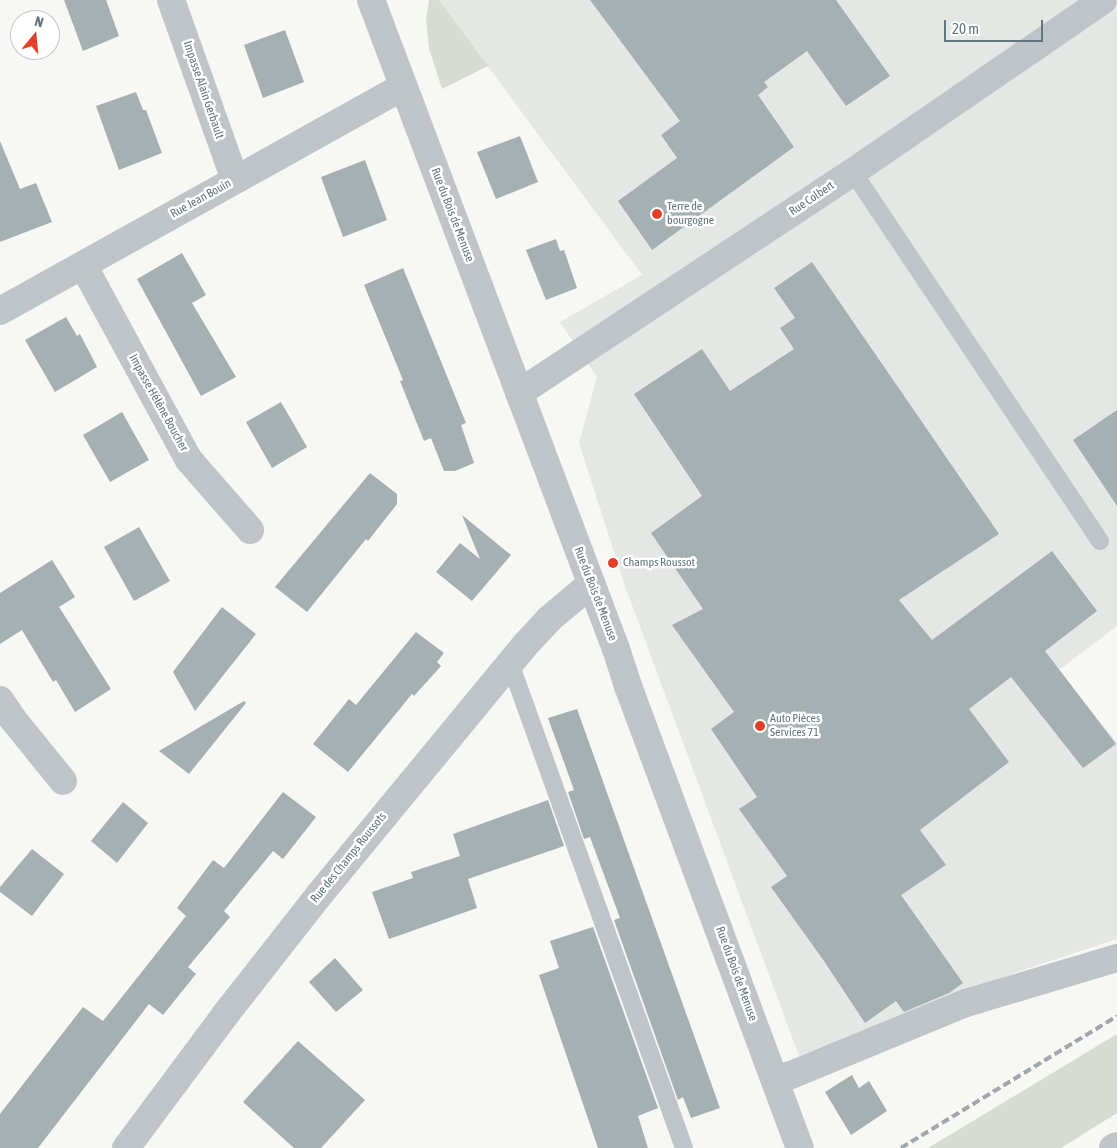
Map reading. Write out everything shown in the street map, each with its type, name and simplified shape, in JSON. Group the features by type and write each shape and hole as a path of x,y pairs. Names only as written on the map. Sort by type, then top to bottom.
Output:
{"street":[{"name":"Impasse Alain Gerbault","path":"171,0 235,180"},
{"name":"Rue du Bois de Menuse","path":"371,0 402,87 616,650 800,1148"},
{"name":"Rue du Bois de Menuse","path":"387,42 391,18 391,0"},
{"name":"Rue Colbert","path":"519,394 853,172 1103,0"},
{"name":"Rue Jean Bouin","path":"0,311 402,87"},
{"name":"Impasse Hélène Boucher","path":"83,265 189,460 250,530"},
{"name":"Rue des Champs Roussots","path":"126,1148 225,1015 319,895 510,663 549,619 590,585"},
{"path":"0,700 12,718 63,781"},
{"path":"774,1078 791,1075 966,1003 1117,958"},
{"path":"1113,1148 1117,1146"}],"lane":[{"path":"853,172 1100,541"},
{"path":"510,663 684,1148"}],"shaded area":[{"path":"429,0 439,0 488,66 442,89 429,48 426,20"},
{"path":"439,0 1117,0 1117,626 1059,670 1117,743 1117,939 1020,971 799,1056 625,586 579,443 597,377 560,322 642,275"},
{"path":"1117,1034 1117,1113 1061,1148 928,1148"}],"building":[{"path":"64,0 106,0 119,36 83,51"},
{"path":"590,0 836,0 890,76 846,106 807,51 764,82 768,87 758,95 794,147 652,250 618,201 677,158 661,135 680,121"},
{"path":"285,30 304,82 263,98 244,45"},
{"path":"136,92 143,110 146,110 162,153 119,170 96,106"},
{"path":"520,136 538,182 496,199 477,152"},
{"path":"0,141 20,189 36,183 52,222 0,242"},
{"path":"365,160 387,220 343,237 321,177"},
{"path":"556,239 560,251 564,250 577,288 546,300 526,250"},
{"path":"182,253 206,295 192,303 236,377 201,396 137,279"},
{"path":"812,262 999,534 899,600 932,640 1052,551 1097,611 1045,651 1116,744 1083,768 1011,677 969,709 1009,762 920,830 946,865 901,895 963,983 949,993 904,1012 896,1001 865,1023 824,961 771,887 787,876 739,809 757,797 711,729 734,712 672,625 703,609 651,533 702,496 634,394 702,349 730,391 794,349 780,328 795,318 774,288"},
{"path":"403,268 466,423 461,425 474,463 455,471 444,471 431,438 424,441 400,381 403,380 364,285"},
{"path":"66,317 77,336 80,334 97,367 55,392 25,340"},
{"path":"281,402 307,447 272,468 246,422"},
{"path":"1117,410 1117,506 1073,440"},
{"path":"122,412 149,460 110,482 83,435"},
{"path":"370,473 397,494 397,504 307,612 275,587"},
{"path":"462,515 511,555 472,601 436,572 460,543 480,559"},
{"path":"139,527 170,581 134,601 104,547"},
{"path":"52,560 75,597 59,607 111,689 75,712 56,680 53,682 22,630 0,644 0,593"},
{"path":"222,607 256,634 195,711 173,672"},
{"path":"416,632 444,653 437,662 441,666 414,696 412,694 348,772 313,744 349,699 356,705"},
{"path":"244,701 246,703 189,774 159,751"},
{"path":"577,709 720,1108 691,1118 683,1097 678,1100 614,920 620,918 590,837 584,839 568,792 574,790 548,718"},
{"path":"283,792 316,817 283,859 273,851 224,911 230,917 188,967 196,974 163,1015 149,1004 38,1148 0,1148 0,1114 83,1007 103,1021 186,916 177,908 213,860 224,868"},
{"path":"548,800 564,846 468,879 477,908 389,939 372,892 413,878 411,872 460,856 453,834"},
{"path":"123,802 148,823 117,863 91,841"},
{"path":"32,849 64,874 32,916 0,892 0,887"},
{"path":"593,927 658,1108 638,1116 648,1148 598,1148 539,975 559,968 550,941"},
{"path":"335,958 363,990 336,1012 309,982"},
{"path":"298,1041 365,1100 321,1148 294,1148 243,1102"},
{"path":"852,1075 859,1088 869,1081 887,1111 851,1135 825,1092"}],"railway":[{"path":"901,1148 1117,1016"}],"place":[{"name":"Terre de bourgogne","path":"657,214"},
{"name":"Champs Roussot","path":"613,563"},
{"name":"Auto Pièces Services 71","path":"760,726"}]}
